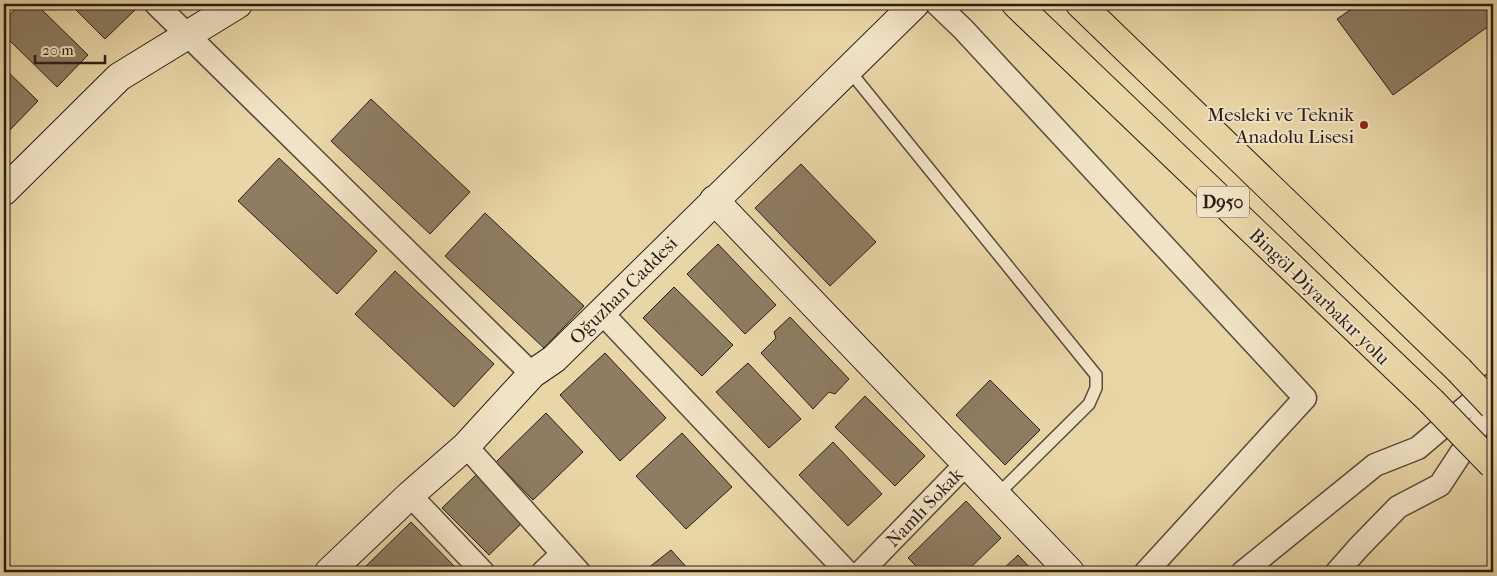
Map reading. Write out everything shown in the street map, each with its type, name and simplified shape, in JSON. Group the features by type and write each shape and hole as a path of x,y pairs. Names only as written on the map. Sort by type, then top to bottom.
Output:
{"main road":[{"name":"Bingöl-Diyarbakır yolu","path":"1016,4 1431,401 1493,465"},
{"name":"D950","path":"1080,4 1493,405"}],"street":[{"path":"156,4 532,374"},
{"path":"7,181 119,77 238,4"},
{"name":"Oğuzhan Caddesi","path":"330,572 410,495 466,446 532,374 554,359 914,4"},
{"path":"937,4 963,29 1305,398 1146,572"},
{"path":"714,200 1070,572"},
{"path":"601,312 847,572"},
{"path":"1243,572 1375,465 1418,448 1493,384"},
{"path":"1337,572 1398,507 1440,485 1493,405"},
{"path":"466,446 579,572"},
{"name":"Namlı Sokak","path":"861,572 966,464"},
{"path":"410,495 483,572"},
{"path":"543,572 562,554"}],"lane":[{"path":"848,69 1096,375 1096,388 1089,404 996,496"}],"building":[{"path":"20,4 36,4 88,55 57,87 4,35 4,21"},
{"path":"70,4 133,4 137,8 105,39"},
{"path":"1359,4 1493,4 1493,23 1393,95 1337,19"},
{"path":"4,68 38,101 8,132 4,128"},
{"path":"371,99 470,192 430,234 331,141"},
{"path":"279,158 377,251 337,294 238,201"},
{"path":"801,164 876,242 830,286 755,208"},
{"path":"485,213 584,306 544,348 445,256"},
{"path":"718,244 776,305 745,334 687,274"},
{"path":"395,271 494,364 454,407 355,314"},
{"path":"674,287 733,345 702,376 643,318"},
{"path":"790,317 849,379 835,394 829,392 813,409 761,353 776,338 774,332"},
{"path":"605,353 666,418 620,461 560,395"},
{"path":"748,363 801,419 769,448 716,392"},
{"path":"990,380 1040,430 1005,465 956,415"},
{"path":"865,396 925,456 895,486 835,427"},
{"path":"546,413 583,452 533,500 496,462"},
{"path":"682,433 732,487 686,529 636,476"},
{"path":"833,442 882,494 848,526 799,475"},
{"path":"476,475 523,522 489,555 442,508"},
{"path":"966,501 1001,538 966,572 922,572 908,558"},
{"path":"411,522 460,572 360,572"},
{"path":"671,550 689,570 694,567 698,572 643,572"},
{"path":"1018,555 1034,572 1000,572"}],"place":[{"name":"Mesleki ve Teknik Anadolu Lisesi","path":"1364,125"}]}
